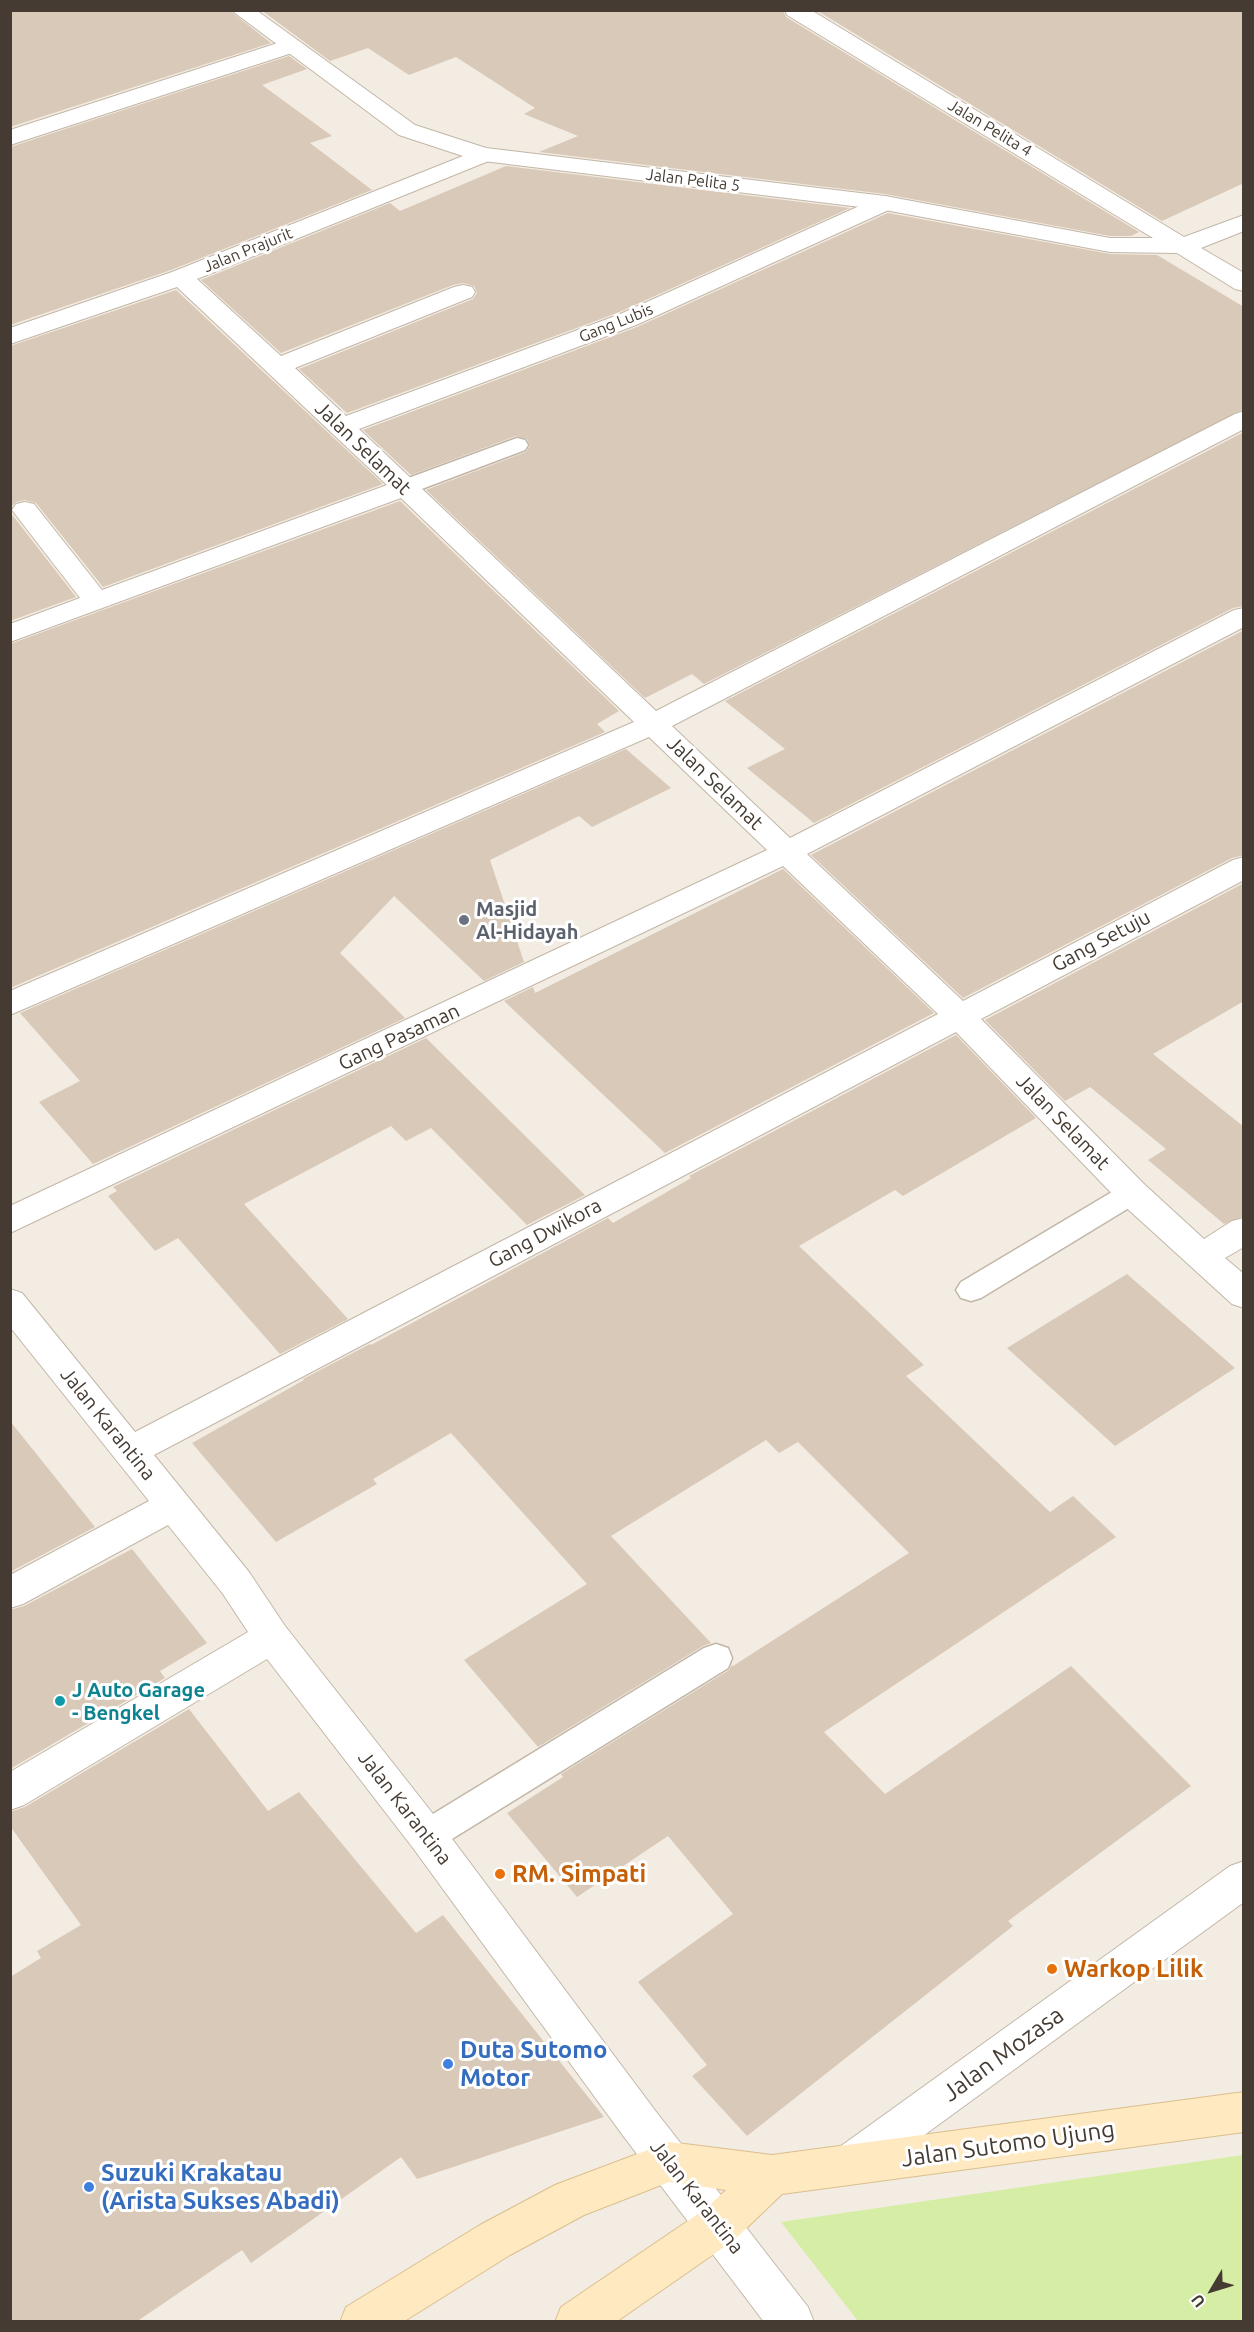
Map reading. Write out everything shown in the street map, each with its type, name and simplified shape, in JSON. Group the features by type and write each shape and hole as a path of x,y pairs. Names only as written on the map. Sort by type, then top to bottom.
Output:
{"main road":[{"name":"Jalan Sutomo Ujung","path":"669,2162 772,2175 1244,2112"},
{"path":"362,2322 495,2240 570,2200 669,2162"},
{"path":"577,2322 718,2225 772,2175"}],"street":[{"name":"Jalan Pelita 5","path":"241,10 407,130 483,154 885,203 1110,245 1184,246"},
{"name":"Jalan Pelita 4","path":"795,10 1244,284"},
{"path":"10,138 290,46"},
{"name":"Jalan Prajurit","path":"10,337 181,277 483,154"},
{"name":"Gang Lubis","path":"340,427 627,320 885,203"},
{"path":"1184,246 1244,222"},
{"name":"Jalan Selamat","path":"181,277 278,366 403,488 959,1016 1132,1193 1244,1295"},
{"path":"278,366 463,292"},
{"path":"10,1004 653,724 1244,419"},
{"path":"10,634 403,488"},
{"path":"24,510 97,602"},
{"name":"Gang Pasaman","path":"10,1221 787,852 1244,616"},
{"name":"Gang Setuju","path":"959,1016 1244,867"},
{"name":"Gang Dwikora","path":"131,1451 959,1016"},
{"path":"1201,1257 1244,1230"},
{"name":"Jalan Karantina","path":"10,1302 236,1583 272,1637 427,1836 669,2162 792,2322"},
{"path":"10,1593 173,1505"},
{"path":"10,1793 272,1637"},
{"name":"Jalan Mozasa","path":"849,2165 1244,1879"}],"lane":[{"path":"403,488 517,446"},
{"path":"970,1290 1132,1193"},
{"path":"427,1836 716,1658"}],"green space":[{"path":"1243,2155 1243,2321 858,2321 781,2222"}],"building":[{"path":"10,10 229,10 271,43 10,127"},
{"path":"261,10 783,10 786,17 1139,232 1131,236 1110,236 885,194 539,152 578,136 524,114 535,108 456,57 409,75 368,48 330,61"},
{"path":"816,10 1244,10 1244,183 1162,221"},
{"path":"289,56 307,69 262,85 332,136 310,143 372,190 171,270 10,325 10,147"},
{"path":"506,166 850,208 617,313 347,413 299,369 473,299 477,293 474,286 463,283 453,285 281,353 201,280 390,203 400,211"},
{"path":"888,213 1110,254 1157,255 1244,307 1244,409 704,684 692,674 645,698 426,490 526,452 530,446 527,439 516,436 411,475 363,430 637,327"},
{"path":"176,290 383,484 103,587 36,503 25,500 16,502 10,508 10,346"},
{"path":"1244,432 1244,606 1233,608 814,823 747,768 785,749 725,701"},
{"path":"400,501 619,711 597,724 605,732 10,988 10,644"},
{"path":"10,512 76,597 10,621"},
{"path":"1244,630 1244,855 1232,858 963,998 811,855"},
{"path":"626,749 671,788 592,827 579,816 490,860 524,962 484,981 394,896 340,953 405,1018 93,1164 39,1102 80,1081 20,1013"},
{"path":"783,869 934,1013 665,1153 504,1001 533,987 535,993"},
{"path":"1244,883 1244,1001 1153,1054 1244,1127 1244,1216 1224,1224 1148,1160 1166,1149 1090,1087 1065,1101 985,1020"},
{"path":"956,1035 1036,1118 903,1196 895,1190 799,1246 924,1365 906,1376 1050,1512 1073,1496 1116,1537 824,1732 885,1794 1071,1666 1191,1786 1008,1921 1013,1926 747,2136 692,2076 707,2065 638,1982 733,1914 668,1836 577,1897 507,1813 563,1777 561,1774 729,1670 732,1665 909,1553 798,1442 779,1453 766,1440 611,1536 711,1643 538,1747 464,1660 587,1584 451,1433 373,1479 377,1484 276,1542 192,1443 303,1379 608,1218 613,1223 691,1178 689,1176"},
{"path":"426,1038 585,1195 527,1225 431,1128 406,1141 391,1126 244,1204 348,1319 280,1354 178,1238 155,1251 108,1196 117,1191 113,1187"},
{"path":"1127,1274 1235,1368 1115,1446 1007,1348"},
{"path":"10,1421 95,1527 10,1572"},
{"name":"J Auto Garage - Bengkel","path":"132,1549 207,1643 160,1671 165,1678 10,1769 10,1610 24,1606"},
{"path":"189,1709 268,1811 299,1792 416,1933 443,1915 604,2117 417,2179 401,2157 251,2263 242,2250 136,2322 10,2322 10,1977 41,1958 37,1951 81,1925 10,1826 10,1812 25,1807"}],"place":[{"name":"Masjid Al-Hidayah","path":"464,920"},
{"name":"J Auto Garage - Bengkel","path":"60,1701"},
{"name":"RM. Simpati","path":"500,1874"},
{"name":"Warkop Lilik","path":"1052,1969"},
{"name":"Duta Sutomo Motor","path":"448,2064"},
{"name":"Suzuki Krakatau (Arista Sukses Abadi)","path":"89,2187"}]}
